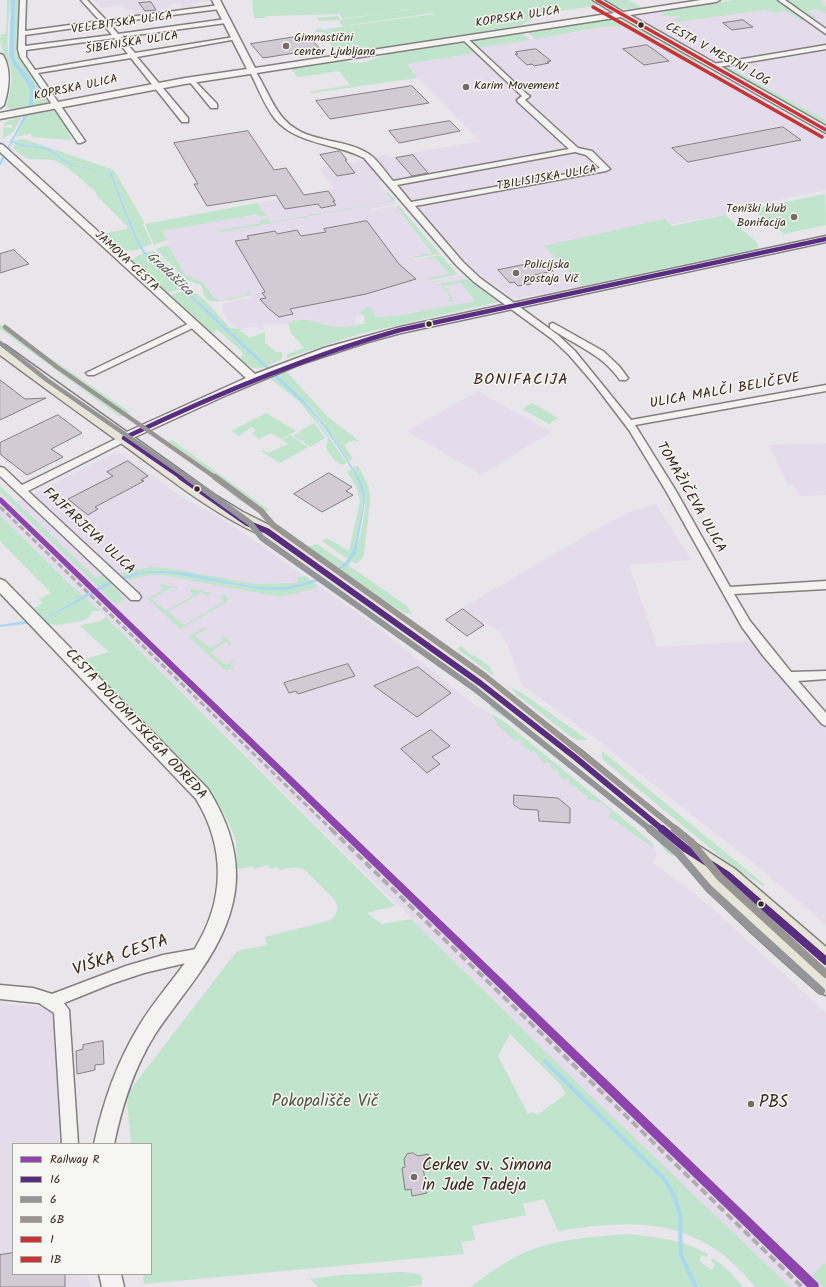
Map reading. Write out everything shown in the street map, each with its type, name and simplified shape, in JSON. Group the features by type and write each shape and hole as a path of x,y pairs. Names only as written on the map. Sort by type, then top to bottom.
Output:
{"main road":[{"path":"0,334 130,435"},
{"path":"0,348 50,386 130,435 256,517 267,531 486,688 582,763 685,848 727,875 826,961"},
{"path":"685,848 714,883 826,985"}],"street":[{"path":"23,0 21,49 24,60 81,140"},
{"path":"84,0 133,55 185,120"},
{"name":"CESTA V MESTNI LOG","path":"597,0 826,130"},
{"name":"KOPRSKA ULICA","path":"0,116 157,85 716,0"},
{"path":"781,0 826,32"},
{"path":"22,33 218,4 234,39 278,117 291,129 305,136 364,154 392,184 460,264 477,280 512,305"},
{"name":"VELEBITSKA ULICA","path":"21,49 226,21"},
{"name":"ŠIBENIŠKA ULICA","path":"33,72 234,39"},
{"name":"KOPRSKA ULICA","path":"465,39 526,96 521,100 575,150"},
{"path":"713,66 826,47"},
{"path":"0,57 5,76 0,102"},
{"path":"191,80 214,106"},
{"name":"JAMOVA CESTA","path":"0,147 253,378"},
{"name":"TBILISIJSKA ULICA","path":"392,184 575,150 589,153 606,169 409,205"},
{"path":"130,435 271,370 316,354 372,337 512,305 826,239"},
{"name":"TOMAŽIČEVA ULICA","path":"512,305 559,335 629,423 671,491 726,591 768,654 826,721"},
{"path":"531,310 559,335 606,356 615,364 623,378"},
{"path":"91,373 194,324"},
{"name":"ULICA MALČI BELIČEVE","path":"629,423 826,388"},
{"name":"FAJFARJEVA ULICA","path":"21,490 130,435"},
{"name":"FAJFARJEVA ULICA","path":"0,470 134,597"},
{"name":"CESTA DOLOMITSKEGA ODREDA","path":"0,584 197,789 214,814 222,833 226,850 227,882 225,902 219,921 202,954 139,1042 119,1087 104,1143"},
{"path":"726,591 826,585"},
{"path":"787,677 826,675"},
{"name":"VIŠKA CESTA","path":"52,1001 89,985 136,969 202,954"},
{"path":"0,992 40,996 52,1001 61,1010 70,1143"},
{"path":"110,1275 113,1287"}],"shaded area":[{"path":"94,0 211,1 192,3 195,9 184,10 179,3 169,5 171,7 158,9 160,13 138,16 134,10 126,11 121,5 101,8"},
{"path":"776,0 826,0 826,120 720,61 713,61 635,16 676,9 768,11 786,8"},
{"path":"628,26 826,139 826,190 731,210 725,215 544,246 582,286 515,299 478,274 465,261 401,190 375,157 387,154 390,157 480,141 419,79 396,81 416,78 407,64 475,53 471,49 601,27"},
{"path":"367,160 384,181 378,182 392,201 337,211 393,201 396,204 370,209 369,211 395,206 432,254 413,258 416,261 435,257 449,275 429,279 435,280 463,275 467,279 437,284 441,285 451,299 447,300 454,300 444,286 461,283 476,301 402,315 376,317 363,308 360,311 362,316 356,316 355,323 357,324 345,327 336,327 307,319 287,324 263,325 264,329 259,330 257,327 236,328 232,326 223,312 222,304 250,298 251,301 250,292 248,295 223,299 214,298 204,283 191,279 184,274 162,231 258,214 260,217 265,217 266,216 257,203 335,189 319,168","holes":["260,220 270,222 217,231 217,228 219,230 262,223"]},
{"path":"478,391 551,432 481,475 407,431"},
{"path":"826,443 826,495 799,496 793,484 788,485 769,445"},
{"path":"114,453 120,453 185,499 214,514 256,542 377,627 475,705 506,723 649,840 653,844 657,857 652,862 710,906 826,1013 826,1287 790,1287 774,1273 587,1092 107,618 104,618 105,616 100,611 0,515 0,492 13,504"},
{"path":"656,504 691,560 629,565 657,647 750,641 826,729 826,924 758,867 595,738 522,685 507,643 498,631 462,608 602,526 630,512"},
{"path":"0,1003 41,1007 49,1010 54,1018 59,1143 12,1143 12,1275 87,1275 91,1287 0,1287"}],"green space":[{"path":"7,0 11,0 8,36 9,56 12,64 25,79 30,90 26,108 17,110 7,108 12,77 10,67 0,42 0,38 3,37 0,35 6,33"},
{"path":"15,0 19,0 18,34 16,36 18,37 18,49 21,61 50,101 32,107 36,97 14,56"},
{"path":"252,0 591,0 601,5 540,14 522,25 387,48 344,53 343,52 348,50 345,47 332,47 323,32 315,32 318,28 335,33 326,29 434,14 429,10 432,13 343,26 338,20 319,21 317,18 338,16 340,20 426,7 342,19 340,14 268,16 264,18 254,18"},
{"path":"602,0 628,0 643,8 622,9"},
{"path":"734,0 776,0 804,20 802,21 786,11 776,13 764,10 677,22 673,20 681,16 661,16 667,11 676,9"},
{"path":"786,0 823,0 820,2 826,6 826,14 817,9 807,11 817,18 811,18"},
{"path":"614,18 622,20 659,40 652,40 628,26 601,27 535,39 528,32"},
{"path":"516,33 523,34 530,40 478,48 472,41 474,39"},
{"path":"460,41 475,53 407,64 417,78 311,93 309,92 350,85 339,71 300,77 297,76 290,68 341,59 348,62 363,62 405,48"},
{"path":"663,42 704,66 700,66 683,58 661,45"},
{"path":"727,66 826,120 826,122 821,122 726,69"},
{"path":"52,110 57,112 69,131 68,133 72,140 32,137 31,133 16,137 28,115"},
{"path":"22,116 13,132 3,139 3,127 12,128 13,124 4,126 5,122"},
{"path":"24,139 114,170 145,224 143,224 152,244 142,248 137,239 111,172 73,165 46,147 24,145 13,141"},
{"path":"15,144 43,148 71,166 109,172 135,239 141,249 128,251 123,250 116,246 103,234 127,229 127,226 97,196 96,192 68,168 54,160 28,159 13,149"},
{"path":"386,192 388,192 395,201 221,232 216,229 217,227 219,230 261,223 260,220 268,219 271,222 392,201"},
{"name":"Teniški klub Bonifacija","path":"825,194 826,225 784,234 752,209"},
{"path":"257,203 266,216 260,217 258,214 162,231 167,240 154,245 145,224"},
{"path":"397,205 440,254 413,257 432,253 397,208"},
{"path":"725,215 759,244 757,249 582,286 544,246 665,219 672,226"},
{"path":"167,245 169,246 185,275 204,283 214,298 221,300 248,295 246,292 250,292 251,295 219,301 208,300 205,297 201,285 186,280 156,249"},
{"path":"763,248 759,251 585,286"},
{"path":"151,251 156,252 187,287 183,288 145,253"},
{"path":"144,253 181,289 168,293 134,262 133,260 137,256"},
{"path":"441,255 448,264 456,264 450,265 457,274 465,273 431,280 429,278 449,274 435,258 415,260"},
{"path":"467,279 498,302 359,334 287,358 287,354 304,348 291,333 288,323 309,320 332,326 346,327 364,324 365,316 361,314 360,311 369,306 376,317 402,315 475,301 461,283 444,286 453,299 452,302 446,301 451,299 441,285 435,286 438,284"},
{"path":"190,289 206,301 230,328 246,329 239,330 250,338 265,332 265,343 276,352 282,352 282,359 267,366 185,290"},
{"path":"183,291 265,367 254,368 246,364 241,359 243,353 217,329 213,334 170,295"},
{"path":"0,324 130,412 120,417 0,329"},
{"path":"286,371 327,416 359,441 354,440 344,445 353,459 349,461 314,410 277,374"},
{"path":"275,375 311,411 347,463 342,465 334,460 326,448 328,438 300,402 273,381 270,377"},
{"path":"532,403 558,418 549,424 522,409"},
{"path":"266,413 296,431 281,439 271,433 259,439 252,433 256,430 252,427 239,436 231,431"},
{"path":"314,423 325,438 310,447 303,442 305,440 302,441 293,436 297,433 303,436 298,432"},
{"path":"290,435 308,447 280,463 261,451 263,450 268,453 288,444 282,440"},
{"path":"172,440 269,510 263,513 239,500 214,479 165,444"},
{"path":"358,465 369,487 370,501 364,555 356,564 351,561 360,537 366,497 363,484 353,468"},
{"path":"351,469 361,488 363,501 361,518 349,560 322,541 327,538 349,551 360,501 356,486 347,472"},
{"path":"0,486 96,578 103,574 109,582 99,588 0,492"},
{"path":"0,515 83,595 50,615 41,617 34,608 43,603 39,599 51,593 0,541"},
{"path":"317,544 345,563 338,569 331,566 306,547"},
{"path":"284,553 376,619 378,623 282,554"},
{"path":"348,565 407,606 412,614 405,613 340,573 342,572 340,570"},
{"path":"150,567 167,568 257,584 295,583 298,581 295,578 305,576 312,581 291,587 270,589 166,571 141,572 124,576 120,573"},
{"path":"161,572 256,588 295,588 314,583 318,586 310,590 280,597 162,575 151,575 128,580 126,578 142,573"},
{"path":"111,584 125,599 115,604 100,589"},
{"path":"160,585 179,588 176,589 172,587 151,599 166,611 194,595 190,591 192,589 211,593 207,596 202,592 168,612 184,625 224,601 220,597 222,595 225,595 228,599 227,602 180,629 143,594 149,598 164,589"},
{"path":"85,597 100,611 93,611 88,618 81,621 58,625 48,624 43,619 51,616"},
{"name":"Pokopališče Vič","path":"107,618 395,906 367,913 382,924 411,919 587,1092 790,1287 755,1287 734,1264 712,1247 690,1236 666,1228 641,1225 615,1225 558,1231 544,1199 523,1204 526,1215 472,1226 475,1240 461,1242 464,1254 144,1284 143,1275 152,1275 152,1143 131,1143 127,1100 130,1090 237,951 267,945 265,937 328,921 335,916 338,908 335,900 303,869 293,868 279,870 278,867 269,869 268,865 254,869 253,866 237,869 236,840 225,815 208,789 82,660 109,652 80,626","holes":["510,1034 560,1084 566,1094 537,1115 533,1112 528,1114 498,1056"]},
{"path":"205,627 208,628 195,636 210,648 223,641 220,637 222,636 233,644 230,645 226,642 210,652 226,665 236,659 237,660 230,664 235,668 225,670 190,638 189,636"},
{"path":"461,646 472,656 474,655 490,667 494,676 457,649"},
{"path":"510,687 522,693 588,740 578,740 570,736 517,695"},
{"path":"491,705 609,798 678,857 668,854 657,840 634,820 507,719 490,708"},
{"path":"492,714 506,723 649,840 654,847 609,817 611,811 600,802 586,799 589,797 579,790 578,791 576,786 572,786 569,783 571,781 567,778 564,780 558,774 560,772 556,769 553,770 550,767 552,765 548,762 545,764 534,751 531,752 520,743 522,742 519,739 515,741 497,724"},
{"path":"602,751 765,885 763,886 732,866 609,765 602,758"},
{"path":"629,1234 680,1242 699,1249 708,1254 706,1258 702,1255 699,1261 712,1270 715,1264 711,1261 713,1258 730,1272 743,1287 471,1287 506,1262 525,1252 539,1247 569,1240"},
{"path":"824,1263 826,1264 826,1287 823,1287 812,1276"},
{"path":"403,1272 418,1274 422,1277 422,1285 404,1287 318,1287 310,1279 340,1275"}],"water":[{"name":"Gradaščica","path":"11,0 15,0 14,56 18,64 34,84 36,90 33,105 13,141 24,145 46,147 73,165 111,172 137,239 146,253 303,399 326,426 362,482 365,491 365,502 356,553 348,565 340,570 314,583 286,590 264,590 169,573 142,573 111,584 51,616 25,624 0,627 0,625 32,620 50,615 107,583 134,573 167,571 233,583 276,587 299,584 323,576 343,564 353,550 363,505 361,487 356,477 333,440 311,411 144,254 135,239 109,172 71,166 45,149 21,146 10,142 25,113 30,96 27,83 14,66 9,54"}],"building":[{"path":"151,2 156,10 145,11 139,3"},
{"path":"743,20 753,27 732,30 723,23"},
{"name":"Gimnastični center Ljubljana","path":"308,35 320,49 263,58 251,44"},
{"path":"647,45 669,61 644,65 623,49"},
{"path":"536,49 551,61 547,62 549,63 534,66 532,64 527,65 515,54 518,54 516,52"},
{"path":"412,86 429,103 330,119 316,101"},
{"path":"450,121 460,131 399,143 389,131"},
{"path":"783,127 801,140 688,162 672,148"},
{"path":"248,131 274,170 286,168 304,195 328,191 336,205 321,208 318,204 285,209 276,195 207,206 194,184 198,184 174,143"},
{"path":"340,151 355,173 337,176 320,155"},
{"path":"413,155 428,173 412,176 396,158"},
{"path":"367,221 399,264 416,279 366,294 290,309 293,314 279,317 260,299 266,298 262,293 265,292 235,241 249,239 247,236 275,231 277,234 297,230 301,236 326,232 324,229"},
{"path":"14,250 29,264 0,273 0,254"},
{"name":"Policijska postaja Vič","path":"544,261 553,271 525,277 531,284 518,286 514,282 510,283 498,270"},
{"path":"0,380 25,399 46,398 0,420"},
{"path":"58,415 82,433 51,449 63,457 27,475 0,454 0,443"},
{"path":"128,461 148,476 141,480 144,481 95,507 98,509 88,515 68,499 113,476 107,472"},
{"path":"329,473 352,487 346,491 353,495 322,512 294,494"},
{"path":"463,609 484,625 467,636 446,620"},
{"path":"348,664 355,676 298,694 296,691 289,693 284,683"},
{"path":"418,667 451,693 417,717 374,686"},
{"path":"431,730 450,746 432,757 440,764 427,773 401,749"},
{"path":"514,795 558,798 570,808 570,823 539,821 538,810 520,809 514,805"},
{"path":"103,1041 104,1064 95,1065 95,1070 77,1074 76,1051 83,1049 83,1045"},
{"name":"Cerkev sv. Simona in Jude Tadeja","path":"413,1153 418,1156 428,1154 430,1166 423,1167 427,1193 412,1196 411,1189 405,1190 402,1168 405,1167 404,1159 407,1154"},
{"path":"12,1253 12,1275 65,1275 65,1287 0,1287 0,1255"}],"waterway":[{"path":"0,164 12,141"},
{"path":"545,1061 666,1181 675,1198 680,1215 681,1255 696,1287"}],"railway":[{"path":"0,507 332,830"},
{"path":"331,829 802,1287"}],"rail line":[{"name":"R","path":"0,499 814,1287"}],"transit line":[{"name":"1","path":"597,0 826,130"},
{"name":"1B","path":"593,7 822,137"},
{"name":"16","path":"826,239 400,330 364,340 329,351 259,377 191,406 124,438 247,523 267,531 480,683 576,758 685,848 727,875 826,961"},
{"name":"6B","path":"5,327 57,367 237,493 261,511 273,525 485,676 691,842 720,877 826,974"},
{"name":"6","path":"0,343 47,380 227,505 250,523 262,538 475,689 632,813 679,854 709,889 821,991"}],"place":[{"name":"Gimnastični center Ljubljana","path":"286,46"},
{"name":"Karim Movement","path":"466,87"},
{"name":"Teniški klub Bonifacija","path":"794,217"},
{"name":"Policijska postaja Vič","path":"516,273"},
{"name":"PBS","path":"751,1104"},
{"name":"Cerkev sv. Simona in Jude Tadeja","path":"414,1177"}],"district":[{"name":"BONIFACIJA","path":"521,381"}]}
